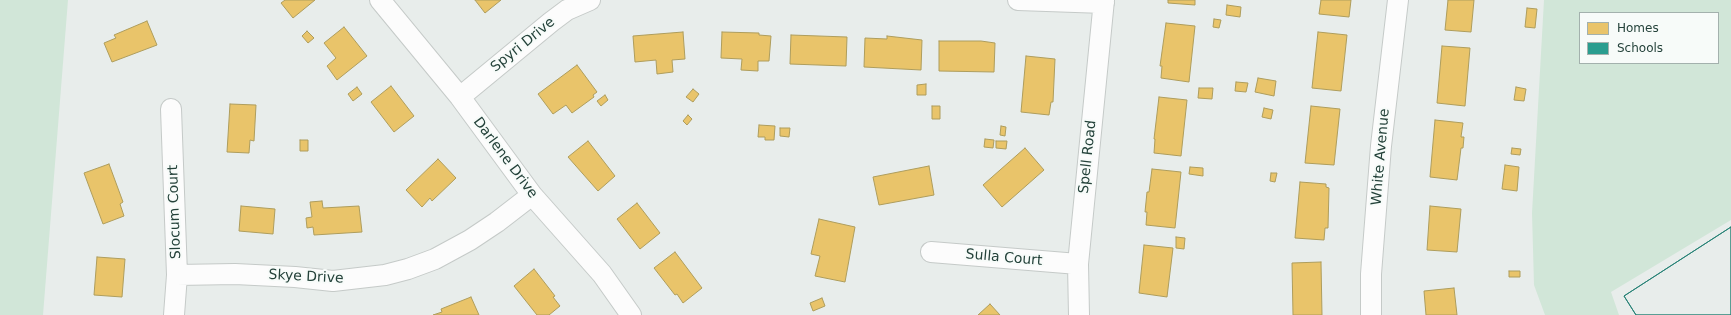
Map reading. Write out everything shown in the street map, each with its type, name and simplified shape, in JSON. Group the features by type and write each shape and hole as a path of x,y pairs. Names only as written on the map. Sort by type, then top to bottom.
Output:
{"street":[{"name":"Darlene Drive","path":"380,0 460,97 532,195 602,274 631,315"},
{"name":"Spyri Drive","path":"460,97 567,10 590,0"},
{"path":"1018,0 1104,1"},
{"name":"White Avenue","path":"1371,315 1371,274 1381,146 1398,0"},
{"name":"Spell Road","path":"1079,315 1078,264 1104,1"},
{"name":"Slocum Court","path":"171,109 177,275 174,315"},
{"name":"Skye Drive","path":"177,275 235,274 295,276 333,280 386,275 408,269 435,258 470,240 497,222 532,195"},
{"name":"Sulla Court","path":"931,252 1078,264"}],"green space":[{"path":"0,0 68,0 43,315 0,315"},
{"path":"1544,0 1731,0 1731,220 1611,292 1619,315 1545,315 1534,285 1532,213"}],"building: Homes":[{"path":"285,0 315,0 293,18 281,3"},
{"path":"475,0 501,0 485,13"},
{"path":"1168,0 1195,0 1195,5 1168,3"},
{"path":"1321,0 1351,0 1349,17 1319,14"},
{"path":"1448,0 1474,0 1471,32 1445,30"},
{"path":"1227,5 1241,7 1240,17 1226,15"},
{"path":"1527,8 1537,9 1535,28 1525,27"},
{"path":"1214,19 1221,20 1219,28 1213,27"},
{"path":"147,21 157,45 112,62 104,43 116,38 114,35"},
{"path":"1166,23 1195,26 1189,82 1161,78 1162,66 1160,66"},
{"path":"344,27 367,56 337,80 327,66 336,58 324,43"},
{"path":"307,31 314,38 308,43 302,36"},
{"path":"683,32 685,59 672,60 673,72 657,74 656,60 635,62 633,36"},
{"path":"722,32 759,33 759,35 771,36 769,61 758,61 758,71 741,70 742,59 721,58"},
{"path":"1318,32 1347,35 1341,91 1312,88"},
{"path":"791,35 847,37 846,66 790,64"},
{"path":"887,36 922,40 921,70 864,67 865,38 887,39"},
{"path":"939,41 981,41 995,43 994,72 939,71"},
{"path":"1442,46 1470,48 1465,106 1437,103"},
{"path":"1026,56 1055,59 1053,102 1051,102 1049,115 1021,112"},
{"path":"577,65 597,92 593,95 594,97 572,113 566,105 553,114 538,94"},
{"path":"1258,78 1276,81 1274,96 1255,92"},
{"path":"1236,82 1248,83 1246,92 1235,91"},
{"path":"926,84 926,95 917,95 917,85"},
{"path":"391,86 414,116 394,132 371,102"},
{"path":"357,87 362,94 353,101 348,94"},
{"path":"1516,87 1526,89 1524,101 1514,100"},
{"path":"1199,88 1213,88 1212,99 1198,98"},
{"path":"693,89 699,94 693,102 686,97"},
{"path":"605,95 608,100 601,106 597,101"},
{"path":"1159,97 1187,100 1181,156 1154,153 1154,139"},
{"path":"230,104 256,105 254,141 250,140 249,153 227,152"},
{"path":"932,106 940,106 940,119 932,119"},
{"path":"1311,106 1340,109 1334,165 1305,163"},
{"path":"1264,108 1273,110 1271,119 1262,117"},
{"path":"688,115 692,119 687,125 683,121"},
{"path":"1435,120 1463,123 1461,137 1464,137 1463,148 1461,148 1457,180 1430,177"},
{"path":"759,125 775,126 774,140 765,140 765,137 758,137"},
{"path":"1001,126 1006,127 1005,136 1000,135"},
{"path":"780,128 790,128 789,137 780,136"},
{"path":"985,139 994,140 993,148 984,147"},
{"path":"300,140 308,140 308,151 300,151"},
{"path":"588,141 615,176 598,191 568,157"},
{"path":"996,141 1007,141 1006,149 996,148"},
{"path":"1025,148 1044,170 1002,207 983,185"},
{"path":"1512,148 1521,149 1520,155 1511,154"},
{"path":"438,159 456,178 432,201 430,198 422,207 406,190"},
{"path":"109,164 123,202 120,204 124,216 103,224 84,173"},
{"path":"1505,165 1519,167 1517,191 1502,189"},
{"path":"929,166 934,195 879,205 873,177"},
{"path":"1190,167 1203,168 1203,176 1189,174"},
{"path":"1152,169 1181,172 1175,228 1146,225 1147,212 1145,212 1147,192 1149,192"},
{"path":"1271,173 1277,173 1275,182 1270,181"},
{"path":"1300,182 1326,184 1326,187 1329,188 1328,228 1325,228 1324,240 1295,238"},
{"path":"322,201 323,208 359,206 362,232 314,235 313,227 307,228 306,218 312,217 310,202"},
{"path":"637,203 660,233 640,249 617,219"},
{"path":"241,206 275,209 273,234 239,231"},
{"path":"1430,206 1461,209 1457,252 1427,250"},
{"path":"819,219 855,227 845,282 815,276 820,256 811,254"},
{"path":"1176,237 1185,238 1184,249 1176,248"},
{"path":"1144,245 1173,248 1167,297 1139,293"},
{"path":"675,252 702,288 683,303 654,268"},
{"path":"97,257 125,259 122,297 94,295"},
{"path":"1321,262 1322,315 1293,315 1292,263"},
{"path":"534,269 555,296 553,297 560,306 549,315 537,315 514,286"},
{"path":"1509,271 1520,271 1520,277 1509,277"},
{"path":"1454,288 1457,315 1426,315 1424,291"},
{"path":"471,297 479,315 433,315 442,312 441,309"},
{"path":"822,298 825,306 813,311 810,303"},
{"path":"990,304 1000,315 978,315"}],"building: Schools":[{"path":"1731,227 1731,315 1636,315 1624,296"},
{"path":"1731,227 1731,315 1636,315 1624,296"}]}
